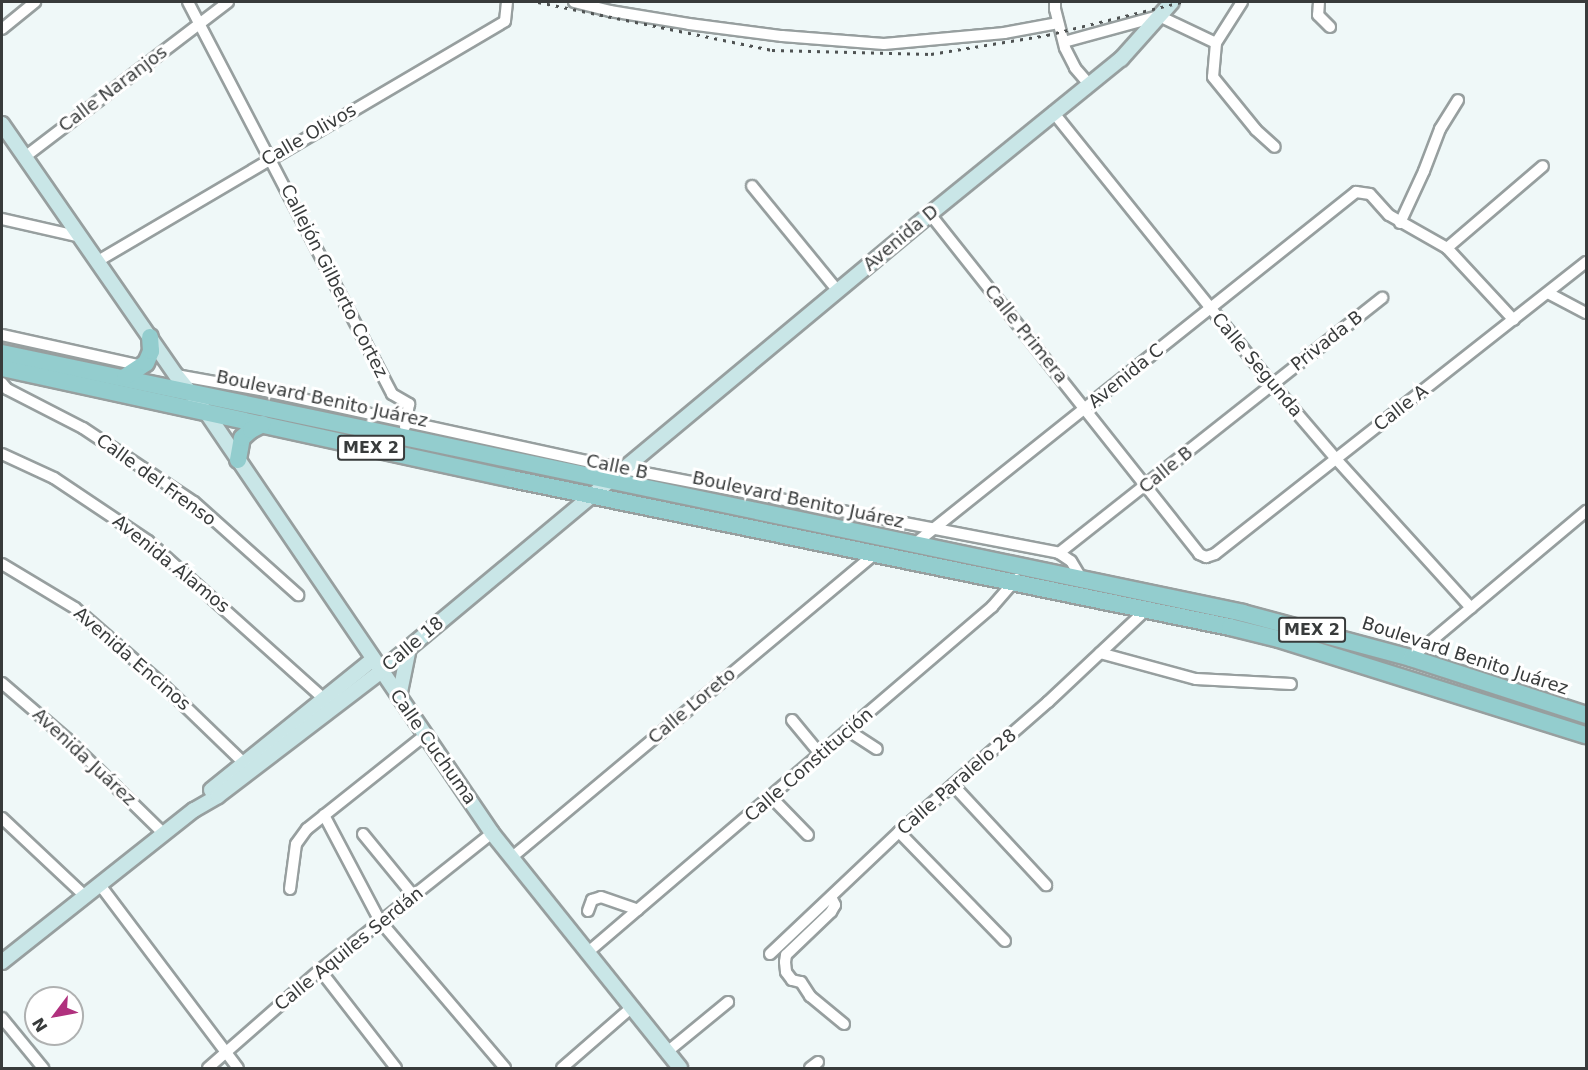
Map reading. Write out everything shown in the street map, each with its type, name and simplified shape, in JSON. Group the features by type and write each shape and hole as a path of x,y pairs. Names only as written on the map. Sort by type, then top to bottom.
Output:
{"main road":[{"path":"125,377 143,366 151,351 150,337"},
{"name":"Boulevard Benito Juárez","path":"2,353 187,390 404,429 611,480 1277,622 1411,658 1583,714"},
{"name":"Boulevard Benito Juárez","path":"2,368 593,496 1279,639 1579,733"},
{"path":"123,394 141,390 177,397 187,390"},
{"path":"237,460 242,438 263,424"},
{"path":"1198,621 1223,618 1272,627 1277,622"}],"street":[{"path":"2,29 35,2"},
{"name":"Callejón Gilberto Cortez","path":"188,2 271,157 392,394 409,404 404,429"},
{"name":"Calle Naranjos","path":"26,156 228,2"},
{"name":"Calle Olivos","path":"98,261 505,21 507,2"},
{"path":"574,2 610,11 782,36 900,45 1004,33 1058,23"},
{"path":"1055,2 1064,42 1075,68 1089,84"},
{"name":"Avenida D","path":"624,469 1053,112 1127,54 1172,2"},
{"path":"1242,2 1216,43 1215,82 1256,130 1275,147"},
{"path":"1319,2 1318,15 1330,27"},
{"path":"1064,42 1159,16 1216,43"},
{"path":"1458,100 1440,129 1400,223 1447,248 1514,320"},
{"name":"Calle Segunda","path":"1053,112 1209,309 1272,384 1336,459 1472,608"},
{"name":"Calle Cuchuma","path":"2,124 176,375 206,412 376,666 492,833 680,1068"},
{"path":"1447,248 1543,166"},
{"path":"752,186 838,291"},
{"name":"Avenida C","path":"896,560 1356,192 1370,194 1389,215 1400,223"},
{"name":"Calle Primera","path":"930,214 1086,408 1199,554 1206,557 1215,554"},
{"path":"2,219 81,237"},
{"name":"Calle A","path":"1215,554 1587,262"},
{"path":"1548,293 1587,313"},
{"name":"Privada B","path":"1272,384 1382,298"},
{"path":"2,335 143,366"},
{"name":"Calle B","path":"176,375 404,429 1059,553 1272,384"},
{"name":"Calle del Frenso","path":"2,383 7,389 83,428 194,502 298,595"},
{"name":"Avenida Álamos","path":"2,454 54,478 148,541 324,699"},
{"name":"Calle 18","path":"248,766 324,699 409,648 624,469"},
{"path":"1411,658 1587,511"},
{"path":"1059,553 1071,561 1084,581"},
{"name":"Calle Loreto","path":"511,858 874,555"},
{"name":"Avenida Encinos","path":"2,564 75,608 161,683 248,766"},
{"name":"Calle Constitución","path":"587,953 992,607 1023,569"},
{"name":"Calle Paralelo 28","path":"770,954 899,832 1145,611"},
{"path":"399,697 409,648"},
{"path":"1100,653 1196,679 1291,684"},
{"name":"Calle 18","path":"2,960 376,666"},
{"name":"Avenida Juárez","path":"2,683 67,738 164,834"},
{"path":"792,720 821,755"},
{"path":"849,731 877,749"},
{"path":"290,889 296,844 307,829 424,736"},
{"path":"953,785 1046,885"},
{"path":"771,798 807,836"},
{"path":"324,815 380,921 505,1068"},
{"path":"2,818 85,896"},
{"path":"899,832 1005,941"},
{"name":"Calle Aquiles Serdán","path":"208,1068 320,970 492,833"},
{"path":"363,834 413,896"},
{"path":"100,885 238,1068"},
{"path":"588,912 592,900 601,897 638,910"},
{"path":"831,897 835,905 831,912 786,955 784,962 786,972 792,980 801,982 810,996 844,1024"},
{"path":"320,970 396,1068"},
{"path":"667,1052 728,1002"},
{"path":"562,1068 631,1008"},
{"path":"2,1018 43,1068"}],"railway":[{"path":"538,2 772,50 931,54 1047,35 1181,2"}]}
